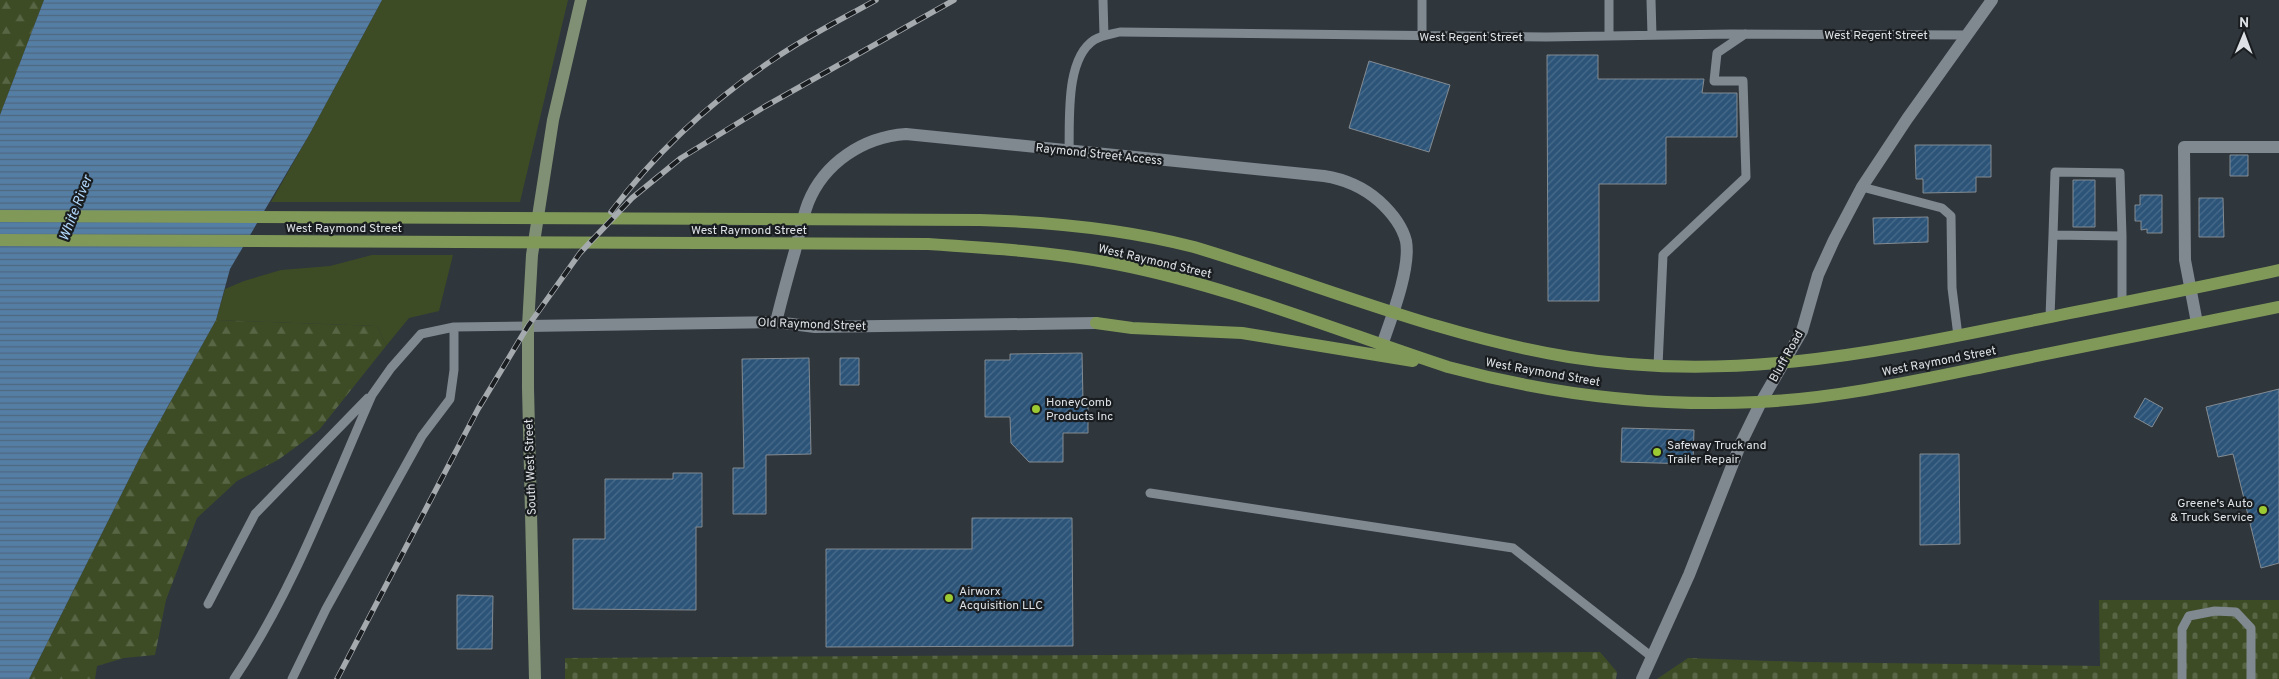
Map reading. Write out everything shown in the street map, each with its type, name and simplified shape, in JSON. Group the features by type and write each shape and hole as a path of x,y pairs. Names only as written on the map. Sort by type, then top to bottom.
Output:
{"main road":[{"name":"South West Street","path":"535,679 528,326 532,255 551,128 581,0"},
{"name":"West Raymond Street","path":"0,216 1026,221 1109,230 1162,239 1245,262 1448,329 1528,350 1570,357 1658,366 1750,367 1856,354 1958,336 2279,270"},
{"name":"West Raymond Street","path":"0,240 928,244 1012,249 1116,264 1204,286 1448,367 1516,383 1607,398 1652,402 1761,402 1847,392 1934,377 2279,307"},
{"path":"1096,323 1132,328 1206,330 1273,337 1338,350 1448,367"}],"street":[{"name":"Bluff Road","path":"1642,679 1686,582 1737,454 1781,364 1802,331 1823,262 1862,187 1992,0"},
{"name":"Raymond Street Access","path":"776,322 805,212 816,187 824,175 840,160 864,144 886,137 906,134 1324,176 1350,182 1384,205 1404,235 1406,262 1394,311 1382,345"},
{"path":"2196,323 2183,236 2184,147 2279,146"},
{"name":"Old Raymond Street","path":"528,326 776,322 815,327 1096,323"}],"lane":[{"path":"1103,0 1104,36"},
{"path":"1422,0 1422,36"},
{"path":"1609,0 1609,36"},
{"path":"1651,0 1652,36"},
{"name":"West Regent Street","path":"1069,151 1073,79 1080,55 1094,40 1104,36 1133,31 1422,36 1966,35"},
{"path":"1658,366 1663,255 1746,178 1743,81 1714,81 1717,53 1746,34"},
{"path":"2050,317 2055,172 2120,173 2122,303"},
{"path":"1862,187 1942,208 1952,216 1952,288 1958,336"},
{"path":"2053,235 2122,236"},
{"path":"234,679 256,647 284,594 372,395 390,368 421,334 454,327 528,326"},
{"path":"292,679 326,609 422,436 450,399 454,370 454,327"},
{"path":"208,604 255,514 372,395"},
{"path":"1150,494 1513,548 1652,657"},
{"path":"2182,679 2182,629 2189,616 2215,611 2236,612 2251,628 2251,679"}],"green space":[{"path":"0,0 44,0 0,115"},
{"path":"382,0 568,0 520,202 271,202"},
{"path":"372,255 453,255 439,311 409,318 386,346 377,326 216,320 225,289 244,281 281,270 330,266"},
{"path":"216,320 377,326 386,346 319,430 278,460 237,481 197,518 166,600 155,655 124,658 97,666 95,679 29,679 144,449"},
{"path":"2099,600 2279,600 2279,679 1657,679 1688,658 1804,662 2100,666"},
{"path":"1600,652 1617,672 1616,679 565,679 565,658"}],"water":[{"name":"White River","path":"44,0 382,0 309,135 230,269 216,320 144,449 29,679 0,679 0,115"}],"building":[{"path":"1547,55 1598,55 1598,79 1704,79 1702,93 1737,93 1737,137 1666,137 1666,184 1599,184 1599,301 1548,301"},
{"path":"1369,61 1450,85 1429,152 1349,128"},
{"path":"1915,145 1991,145 1991,177 1976,177 1976,192 1923,193 1923,179 1916,179"},
{"path":"2230,155 2248,155 2248,176 2230,176"},
{"path":"2073,180 2095,180 2095,227 2073,227"},
{"path":"2140,195 2162,195 2162,233 2147,233 2147,229 2141,230 2141,221 2135,221 2135,205 2140,205"},
{"path":"2199,198 2223,198 2224,237 2199,237"},
{"path":"1928,217 1928,242 1874,244 1873,218"},
{"name":"HoneyComb Products Inc","path":"1082,353 1083,402 1088,402 1088,433 1063,433 1063,462 1029,462 1011,443 1010,417 985,417 985,360 1010,360 1010,354"},
{"path":"809,358 811,454 766,455 766,514 733,514 733,468 744,468 742,359"},
{"path":"840,358 859,358 859,385 840,385"},
{"name":"Greene's Auto & Truck Service","path":"2279,389 2279,563 2261,568 2233,454 2218,457 2206,407"},
{"path":"2145,398 2163,408 2152,427 2134,417"},
{"name":"Safeway Truck and Trailer Repair","path":"1622,428 1694,430 1693,464 1621,462"},
{"path":"1920,454 1959,454 1960,544 1920,545"},
{"path":"673,473 702,473 702,527 696,527 696,610 573,609 573,539 605,539 605,479 673,479"},
{"name":"Airworx Acquisition LLC","path":"972,518 1072,518 1073,646 826,647 826,549 972,549"},
{"path":"457,595 493,596 492,649 457,649"}],"railway":[{"path":"611,212 666,148 728,92 786,51 876,0"},
{"path":"337,679 478,409 528,326 580,253 632,198 681,158 764,107 954,0"}],"place":[{"name":"HoneyComb Products Inc","path":"1036,409"},
{"name":"Safeway Truck and Trailer Repair","path":"1657,452"},
{"name":"Greene's Auto & Truck Service","path":"2263,510"},
{"name":"Airworx Acquisition LLC","path":"949,598"}]}
